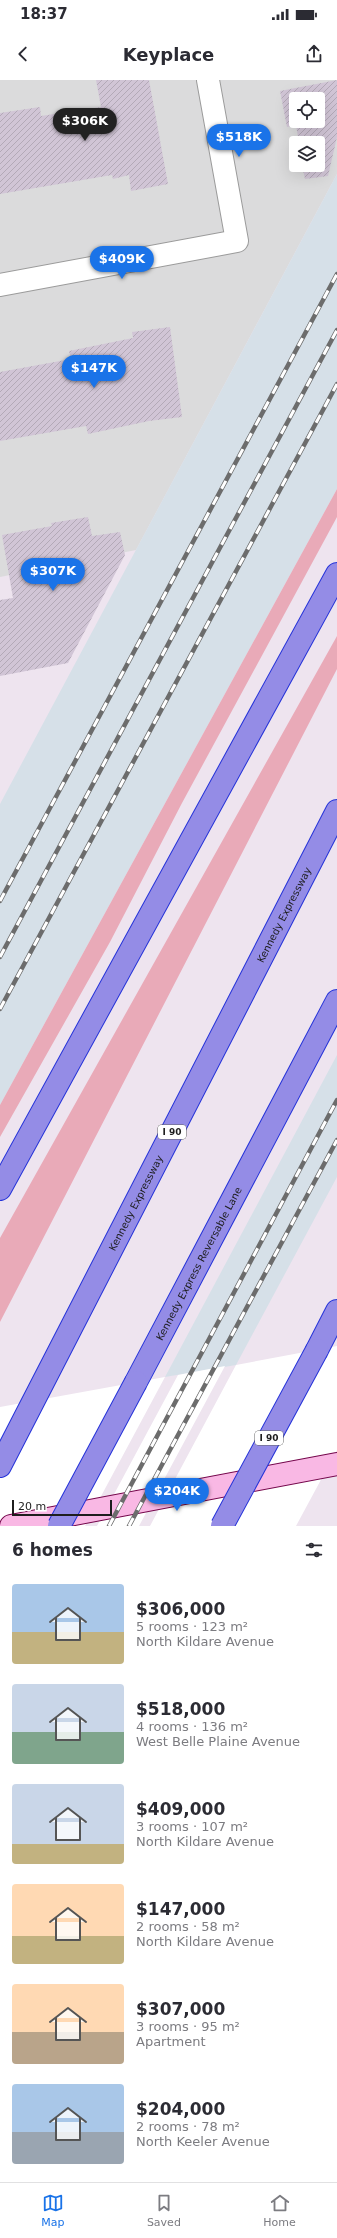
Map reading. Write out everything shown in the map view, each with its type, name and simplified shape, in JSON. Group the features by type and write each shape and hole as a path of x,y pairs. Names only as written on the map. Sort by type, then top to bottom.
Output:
{"highway":[{"path":"0,1190 337,574"},
{"name":"Kennedy Expressway","path":"0,1466 337,811"},
{"name":"Kennedy Express Reversable Lane","path":"59,1526 337,1001"},
{"name":"I 90","path":"222,1526 337,1311"}],"street":[{"path":"0,285 237,242 208,80"},
{"path":"10,1526 337,1464"}],"shaded area":[{"path":"0,80 337,80 337,174 136,550 0,577"},
{"path":"337,174 337,489 0,1105 0,804"},
{"path":"337,489 337,517 182,803 110,942 0,1137 0,1105"},
{"path":"337,636 337,669 0,1322 0,1238"},
{"path":"337,1055 337,1177 236,1365 165,1377"}],"pier":[{"path":"337,1346 337,1450 296,1526 150,1526 236,1365"},
{"path":"225,1366 139,1526 97,1526 178,1375"},
{"path":"165,1377 85,1526 0,1526 0,1407"}],"building":[{"path":"96,80 149,80 168,184 131,191 129,175 113,179 112,175 0,194 0,113 40,107 41,116 101,107"},
{"path":"337,80 337,137 328,176 305,179 304,172 325,172 325,136 298,136 296,128 325,128 325,92 289,92 289,127 287,127 280,91"},
{"path":"170,327 182,417 149,421 88,434 86,426 0,441 0,372 71,359 69,351 133,338 132,332"},
{"path":"88,517 92,536 120,532 125,555 68,663 0,676 0,600 13,598 2,535 52,526 51,523"}],"railway":[{"path":"0,901 337,274"},
{"path":"0,957 337,330"},
{"path":"0,1009 337,384"},
{"path":"109,1526 337,1100"},
{"path":"129,1526 337,1140"}]}
